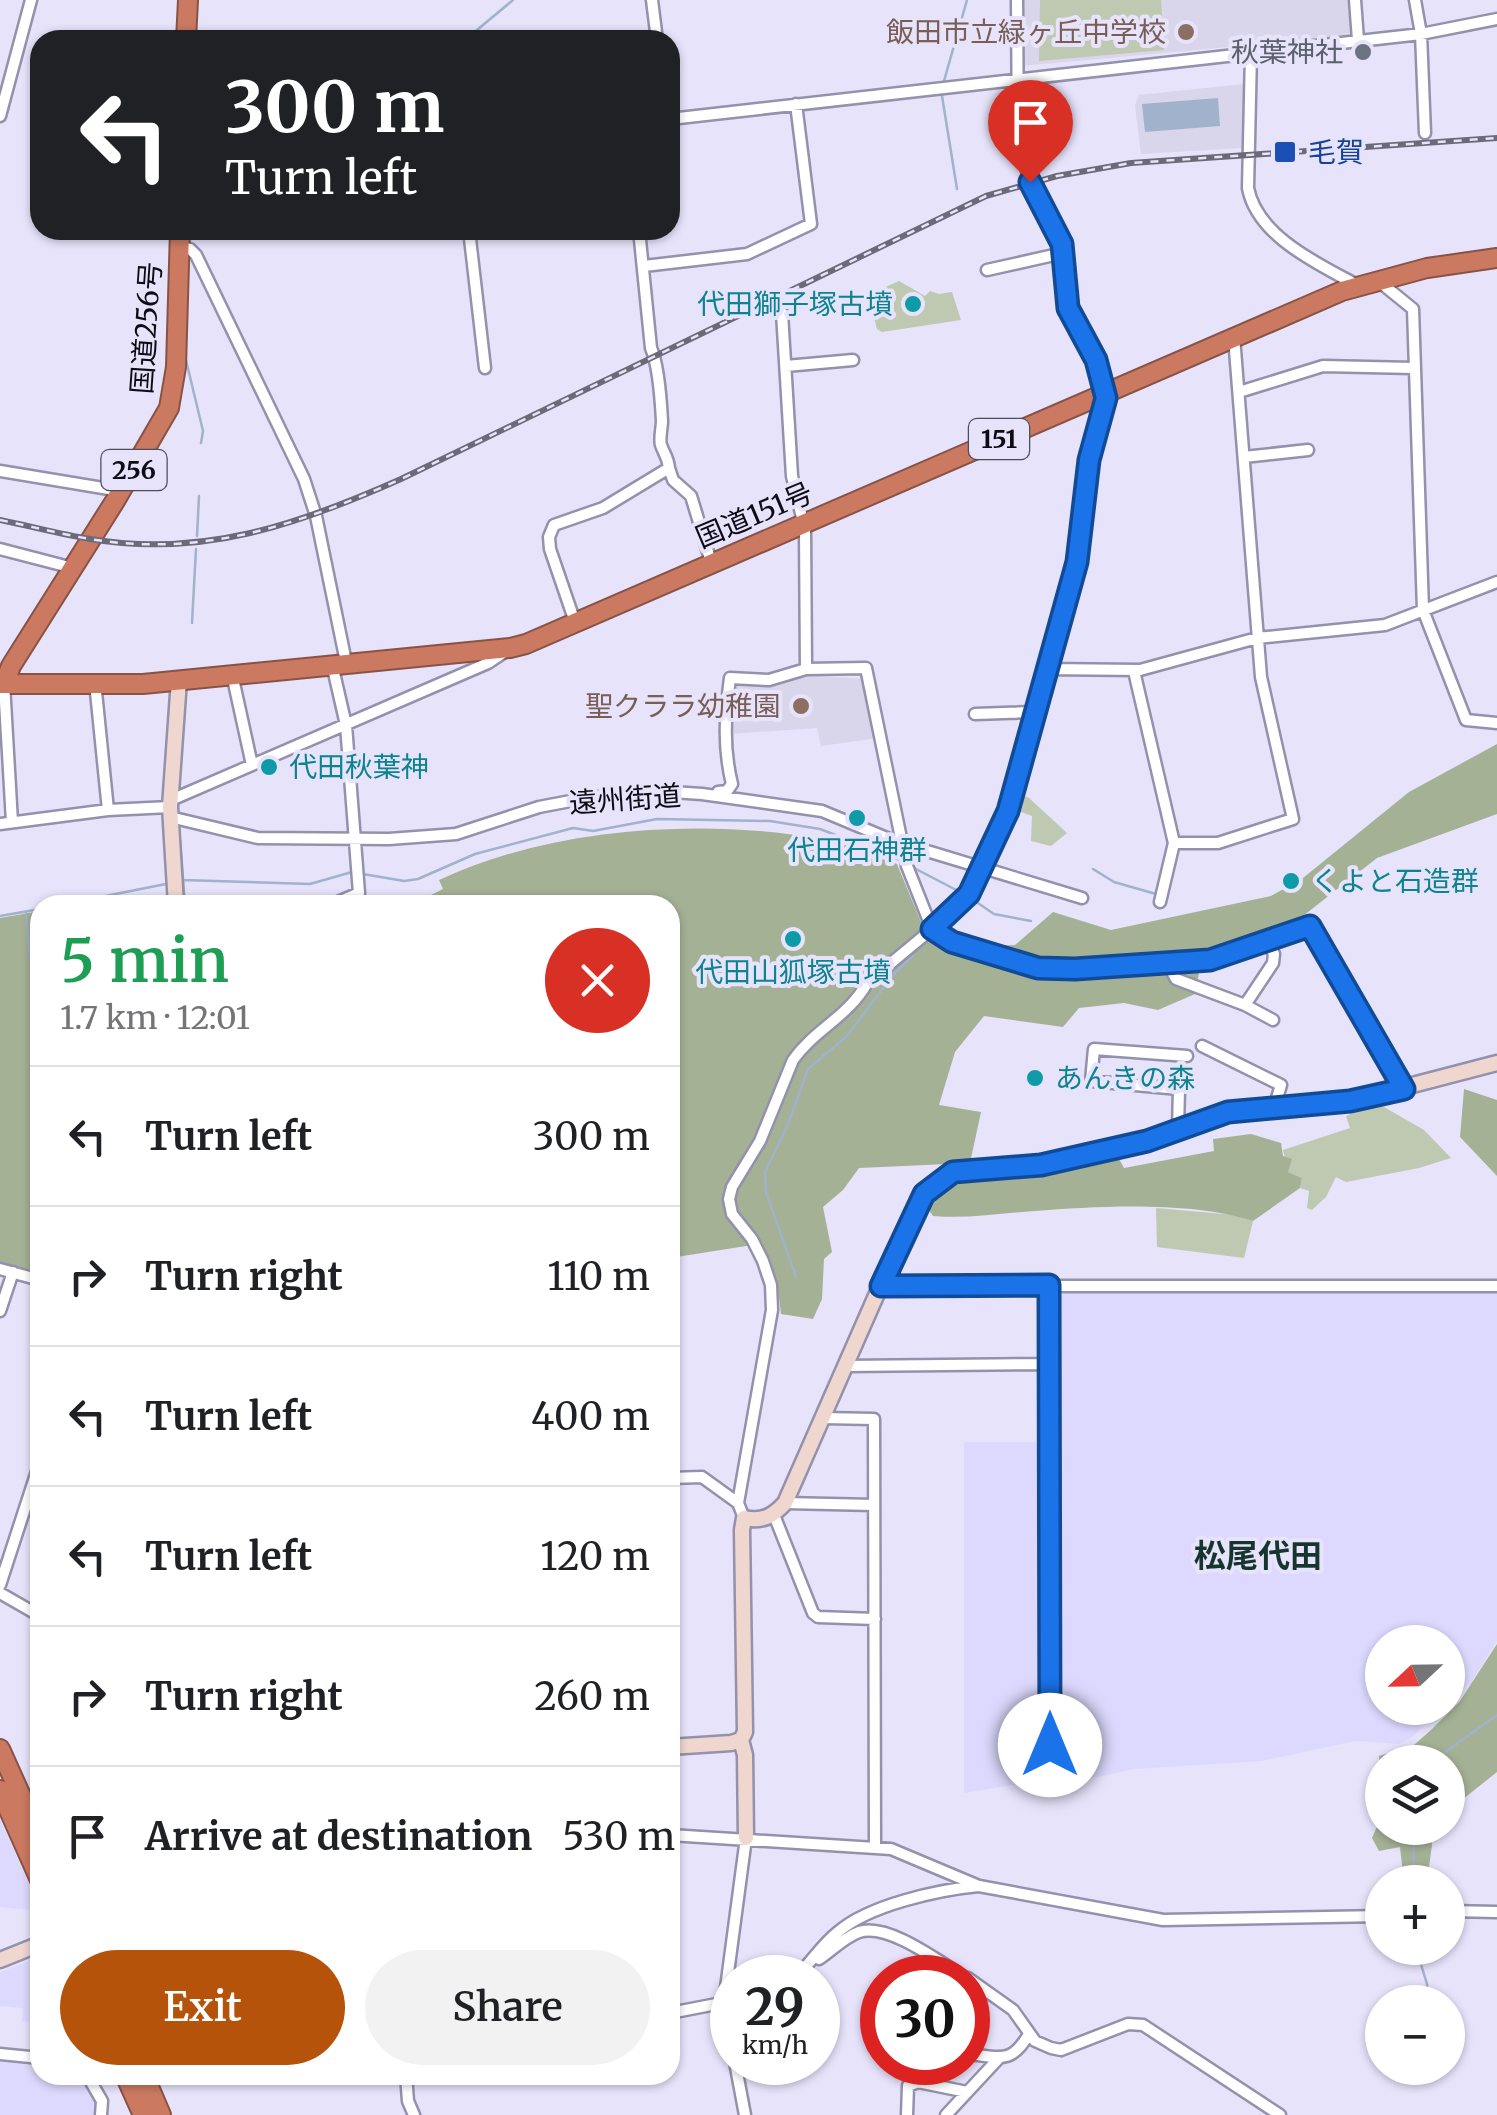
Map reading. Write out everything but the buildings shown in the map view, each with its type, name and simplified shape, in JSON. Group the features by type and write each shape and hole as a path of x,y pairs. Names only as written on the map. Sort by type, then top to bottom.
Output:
{"highway":[{"path":"186,30 188,0"},
{"name":"国道256号","path":"2,684 161,426 173,390 180,240"},
{"name":"国道151号","path":"2,684 143,684 510,648 1358,285 1381,283 1427,268 1497,258"},
{"path":"0,1749 30,1816"},
{"path":"0,1790 30,1858"},
{"path":"130,2085 143,2115"},
{"path":"148,2085 161,2115"}],"street":[{"path":"0,116 31,0"},
{"path":"652,0 656,30"},
{"path":"733,1955 746,1838 741,1740 744,1518 738,1503 772,1298 763,1261 732,1214 730,1193 760,1141 801,1049 858,999 867,983 961,905 1008,811 1077,562 1089,460 1107,390 1090,347 1068,308 1063,253 1056,229 1030,182 1018,145 1017,0"},
{"path":"1356,0 1358,40"},
{"path":"1415,0 1421,34 1425,134"},
{"path":"680,118 1421,34 1497,19"},
{"path":"1251,52 1251,205 1286,241 1316,263 1358,285"},
{"path":"644,266 746,254 810,224 796,104"},
{"path":"182,240 196,255 304,479 316,516 346,724 359,893 354,895"},
{"path":"470,240 485,368"},
{"path":"640,240 662,414 660,444 668,454 673,480 691,496 711,562"},
{"path":"987,270 1063,253"},
{"path":"1381,283 1412,308 1423,610 1466,720 1497,723"},
{"path":"782,313 792,476 804,523 806,670"},
{"path":"1174,843 1218,843 1293,818 1257,638 1234,338"},
{"path":"786,366 854,360"},
{"path":"1239,392 1323,366 1412,368"},
{"path":"1244,458 1308,450"},
{"path":"575,622 550,549 548,536 554,525 603,508 669,468"},
{"path":"0,471 121,491"},
{"path":"0,549 73,568"},
{"path":"1045,669 1134,670 1257,638 1385,625 1497,582"},
{"name":"遠州街道","path":"170,808 252,765 488,663 510,648"},
{"path":"767,800 764,796 742,794 732,784 724,718 730,678 769,680 806,670 866,668 907,866 932,929 952,942 1038,968 1075,969 1210,960 1310,926 1404,1089"},
{"path":"1134,670 1174,843 1160,902"},
{"path":"232,674 252,765"},
{"path":"175,895 170,808 179,680"},
{"path":"95,681 108,810"},
{"path":"2,684 6,823"},
{"path":"975,714 1034,712"},
{"path":"702,794 727,791 732,784"},
{"name":"遠州街道","path":"6,823 108,810 170,808 258,838 389,839 456,834 539,806 575,800 657,791 702,794 767,800 822,811 903,843 1082,898"},
{"path":"1245,1005 1273,963 1274,954 1267,942"},
{"path":"1172,964 1169,972 1176,979 1273,1020"},
{"path":"1202,1046 1281,1085 1274,1108"},
{"path":"1178,1129 1179,1089 1091,1082 1094,1049 1187,1056"},
{"path":"744,1518 760,1520 774,1515 785,1502 918,1204 941,1178 964,1170 1041,1165 1147,1141 1228,1112 1350,1101 1497,1063"},
{"path":"0,1268 30,1277"},
{"path":"0,1311 13,1272"},
{"path":"1049,1285 1050,1783"},
{"path":"881,1286 1497,1286"},
{"path":"845,1366 1049,1364"},
{"path":"822,1418 874,1419 875,1846"},
{"path":"680,1478 702,1477 738,1503"},
{"path":"0,1584 30,1492"},
{"path":"785,1502 874,1505"},
{"path":"774,1515 812,1614 875,1619"},
{"path":"0,1593 30,1610"},
{"path":"680,1745 741,1740"},
{"path":"680,1835 875,1846 979,1886 1163,1920 1365,1916"},
{"path":"816,1955 835,1934 872,1912 958,1888 979,1886"},
{"path":"1465,1911 1497,1912"},
{"path":"825,1955 851,1936 868,1930 892,1935 927,1955"},
{"path":"0,1960 30,1948"},
{"path":"990,1994 1013,2010 1034,2042 1061,2050 1128,2024 1143,2025 1173,2042 1265,2112 1280,2115"},
{"path":"680,2012 710,2006"},
{"path":"990,2057 1007,2058 1018,2052 1029,2034"},
{"path":"0,2054 30,2057"},
{"path":"946,2115 1000,2058"},
{"path":"907,2115 908,2086 918,2082 967,2092"},
{"path":"93,2085 102,2101 101,2115"},
{"path":"407,2085 414,2115"},
{"path":"740,2085 746,2115"}],"shaded area":[{"name":"飯田市立緑ヶ丘中学校","path":"1024,0 1351,0 1352,28 1348,36 1022,66"},
{"name":"飯田市立緑ヶ丘中学校","path":"1244,84 1242,148 1141,154 1135,105 1139,95"},
{"name":"聖クララ幼稚園","path":"805,675 866,679 878,738 821,746 817,728 728,734 733,684 771,684"},
{"path":"1068,1289 1497,1289 1497,1641 1471,1683 1465,1687 1465,1625 1365,1625 1365,1725 1424,1725 1413,1737 1398,1744 1355,1741 1262,1761 1134,1769 1096,1777 1055,1779 1055,1302"},
{"path":"964,1442 1045,1442 1045,1780 964,1793"},
{"path":"0,1819 30,1887 30,1910 0,1907"},
{"path":"30,1961 30,2022 22,2021 23,2008 0,2006 0,1972"},
{"path":"0,2062 30,2065 30,2085 89,2085 99,2104 98,2115 0,2115"}],"green space":[{"path":"1040,0 1161,0 1164,50 1039,61"},
{"path":"899,281 925,296 930,291 952,292 961,320 882,332 877,329 870,302 874,292"},
{"path":"1497,744 1497,814 1377,858 1303,916 1202,957 1195,994 1158,1010 1124,1003 1079,1008 1063,1027 984,1016 955,1052 939,1105 981,1112 970,1163 859,1168 843,1190 823,1207 832,1252 824,1259 822,1299 813,1319 781,1314 778,1289 759,1244 680,1256 680,895 431,895 443,889 439,880 482,862 575,839 673,829 771,832 827,840 897,864 921,922 967,947 1015,945 1053,912 1111,930 1271,896 1303,878 1409,792"},
{"path":"1018,793 1029,798 1067,833 1051,846 1031,841 1032,816 1015,810"},
{"path":"30,913 30,1277 0,1269 0,918"},
{"path":"1464,1089 1497,1100 1497,1176 1460,1137"},
{"path":"1377,1103 1424,1130 1451,1158 1346,1182 1336,1177 1326,1197 1312,1210 1307,1208 1309,1191 1300,1188 1302,1178 1288,1172 1283,1150 1350,1128 1346,1116"},
{"path":"1251,1134 1281,1143 1283,1156 1292,1159 1288,1172 1302,1178 1300,1188 1253,1221 1202,1210 1145,1207 946,1217 933,1216 925,1204 950,1178 1021,1173 1118,1157 1124,1168 1214,1151 1213,1139"},
{"path":"1156,1208 1235,1215 1253,1221 1244,1258 1157,1247"},
{"path":"1497,1644 1497,1772 1465,1797 1465,1745 1414,1745 1436,1725 1465,1725 1465,1693"},
{"path":"1376,1845 1432,1845 1429,1865 1402,1865 1400,1847 1379,1851"}],"water":[{"path":"1218,98 1220,126 1145,132 1142,104"}],"waterway":[{"path":"477,30 513,0"},
{"path":"944,81 967,0"},
{"path":"1022,55 1023,68"},
{"path":"1023,85 1025,139 1031,168"},
{"path":"942,96 957,189"},
{"path":"1039,189 1067,237 1078,315 1112,381"},
{"path":"185,356 203,431 201,443"},
{"path":"1101,432 1107,417"},
{"path":"1030,705 1073,552 1082,472"},
{"path":"197,536 199,496"},
{"path":"192,623 196,549"},
{"path":"1023,730 1026,718"},
{"path":"977,859 1002,807 1019,743"},
{"path":"363,874 404,881 418,879 475,854 573,828 593,831 657,819 770,821 820,829 900,860"},
{"path":"180,840 184,895"},
{"path":"914,868 962,893"},
{"path":"1093,869 1114,882 1156,894"},
{"path":"182,880 310,884 352,872"},
{"path":"110,895 166,884"},
{"path":"933,917 959,896"},
{"path":"972,899 994,914 1031,921"},
{"path":"0,916 30,911"},
{"path":"26,912 30,959"},
{"path":"796,1277 766,1192 765,1172 808,1069 846,1037 894,974 913,956"},
{"path":"1455,1745 1497,1715"},
{"path":"1413,1865 1414,1845"},
{"path":"1421,1965 1427,1985"}],"railway":[{"path":"0,520 132,544 172,544 250,533 326,510 401,479 986,196 1057,176 1131,163 1497,138"}],"place":[{"name":"飯田市立緑ヶ丘中学校","path":"1186,32"},
{"name":"秋葉神社","path":"1363,52"},
{"name":"毛賀","path":"1285,152"},
{"name":"代田獅子塚古墳","path":"913,304"},
{"name":"聖クララ幼稚園","path":"801,706"},
{"name":"代田秋葉神","path":"269,767"},
{"name":"代田石神群","path":"857,818"},
{"name":"くよと石造群","path":"1291,881"},
{"name":"代田山狐塚古墳","path":"793,939"},
{"name":"あんきの森","path":"1035,1078"}],"district":[{"name":"松尾代田","path":"1258,1556"}],"route":[{"path":"1030,182 1062,244 1068,308 1096,360 1107,390 1106,398 1089,460 1077,562 1008,811 969,894 932,929 952,942 1038,968 1075,969 1210,960 1310,926 1404,1089 1350,1101 1228,1112 1147,1141 1041,1165 953,1172 924,1194 908,1222 881,1286 1049,1285 1050,1745"}]}
